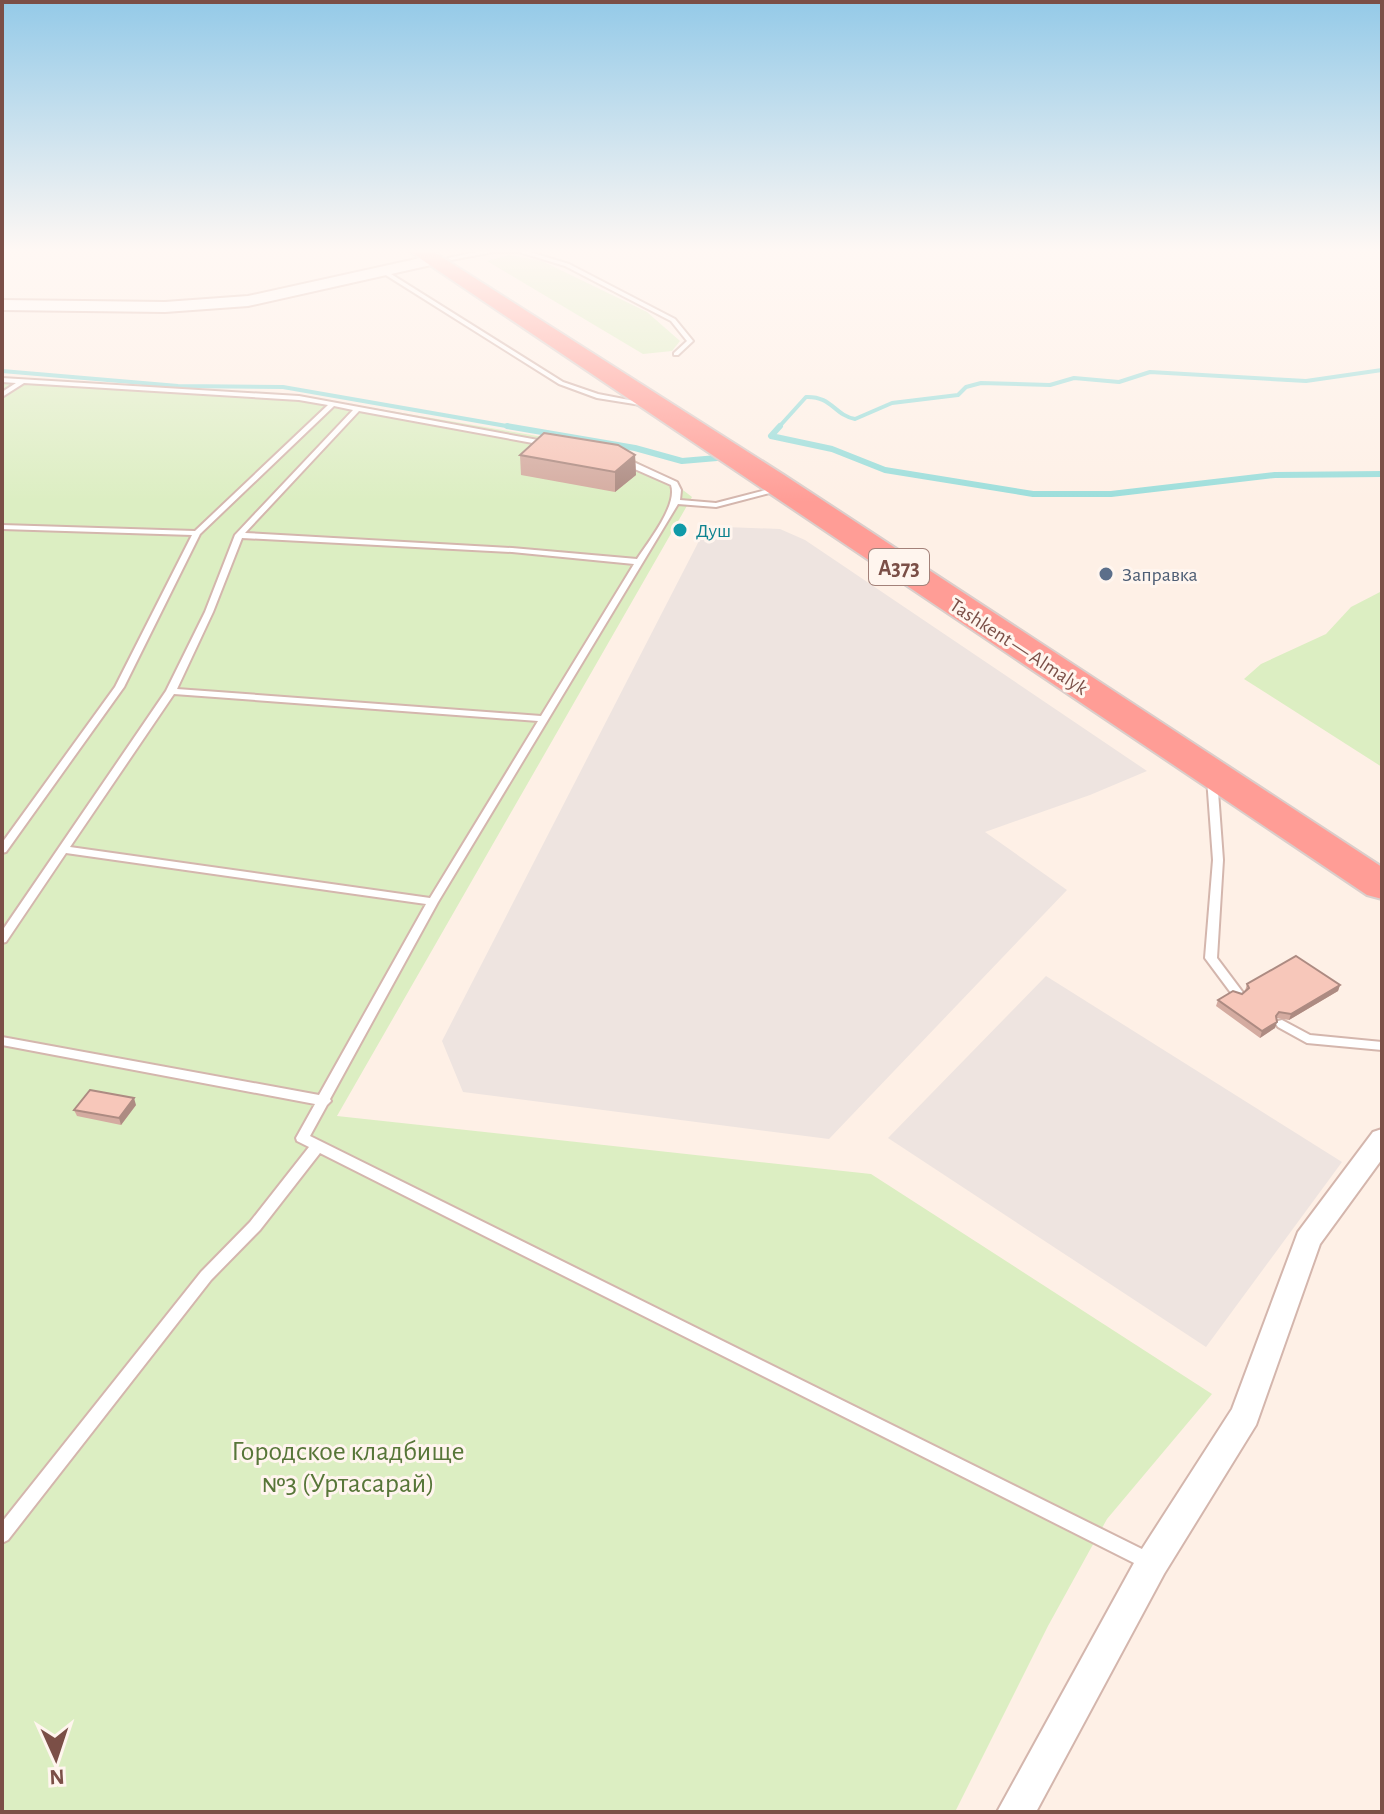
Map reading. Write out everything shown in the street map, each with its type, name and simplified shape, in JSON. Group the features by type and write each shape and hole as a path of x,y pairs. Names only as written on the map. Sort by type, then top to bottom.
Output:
{"highway":[{"name":"Tashkent — Almalyk","path":"551,334 1382,886"},
{"name":"Tashkent — Almalyk","path":"570,334 646,378 895,543 1382,851"}],"street":[{"path":"1016,1812 1152,1563 1245,1415 1308,1240 1382,1139"}],"lane":[{"path":"483,334 561,383 597,396 658,406"},
{"path":"676,354 690,341 684,334"},
{"path":"2,380 299,398 559,446"},
{"path":"2,395 23,381"},
{"path":"2,850 119,687 197,533 333,404"},
{"path":"2,939 66,850 171,691 209,612 239,535 358,408"},
{"path":"613,458 674,484 676,502 433,902 302,1138 1152,1563"},
{"path":"676,502 716,505 782,487"},
{"path":"2,527 197,533"},
{"path":"239,535 512,550 640,562"},
{"path":"171,691 543,719"},
{"path":"1212,773 1218,860 1211,958 1238,994"},
{"path":"66,850 433,902"},
{"path":"1282,1024 1307,1039 1382,1046"},
{"path":"2,1041 325,1101"},
{"path":"2,1535 206,1276 255,1226 318,1146"}],"shaded area":[{"path":"725,527 780,529 805,540 1147,771 985,832 1067,890 829,1139 463,1092 442,1041 702,535"},
{"path":"1046,976 1342,1162 1206,1347 888,1138"}],"green space":[{"path":"609,334 672,334 680,341 672,351 643,354"},
{"name":"Городское кладбище №3 (Уртасарай)","path":"2,377 314,398 614,449 666,477 692,497 337,1116 871,1174 1212,1394 1107,1519 1048,1626 955,1812 2,1812"},
{"path":"1382,591 1382,767 1244,679 1261,664 1326,634 1351,607"}],"building":[{"path":"544,433 618,445 635,455 615,472 520,455"},
{"path":"1296,956 1340,985 1291,1014 1279,1012 1277,1022 1262,1031 1218,1000 1233,991 1242,994 1249,988 1247,984"},
{"path":"90,1090 134,1098 119,1118 74,1110"}],"waterway":[{"path":"778,428 806,397 822,399 842,414 855,419 892,403 958,395 966,387 981,383 1050,385 1074,378 1119,382 1150,372 1306,381 1382,370"},
{"path":"2,371 178,386 283,387 518,428"},
{"path":"507,426 635,448 682,461 717,458"},
{"path":"780,426 771,436 832,449 885,470 1033,494 1111,494 1275,475 1382,474"}],"place":[{"name":"Душ","path":"680,530"},
{"name":"Заправка","path":"1106,574"}]}
